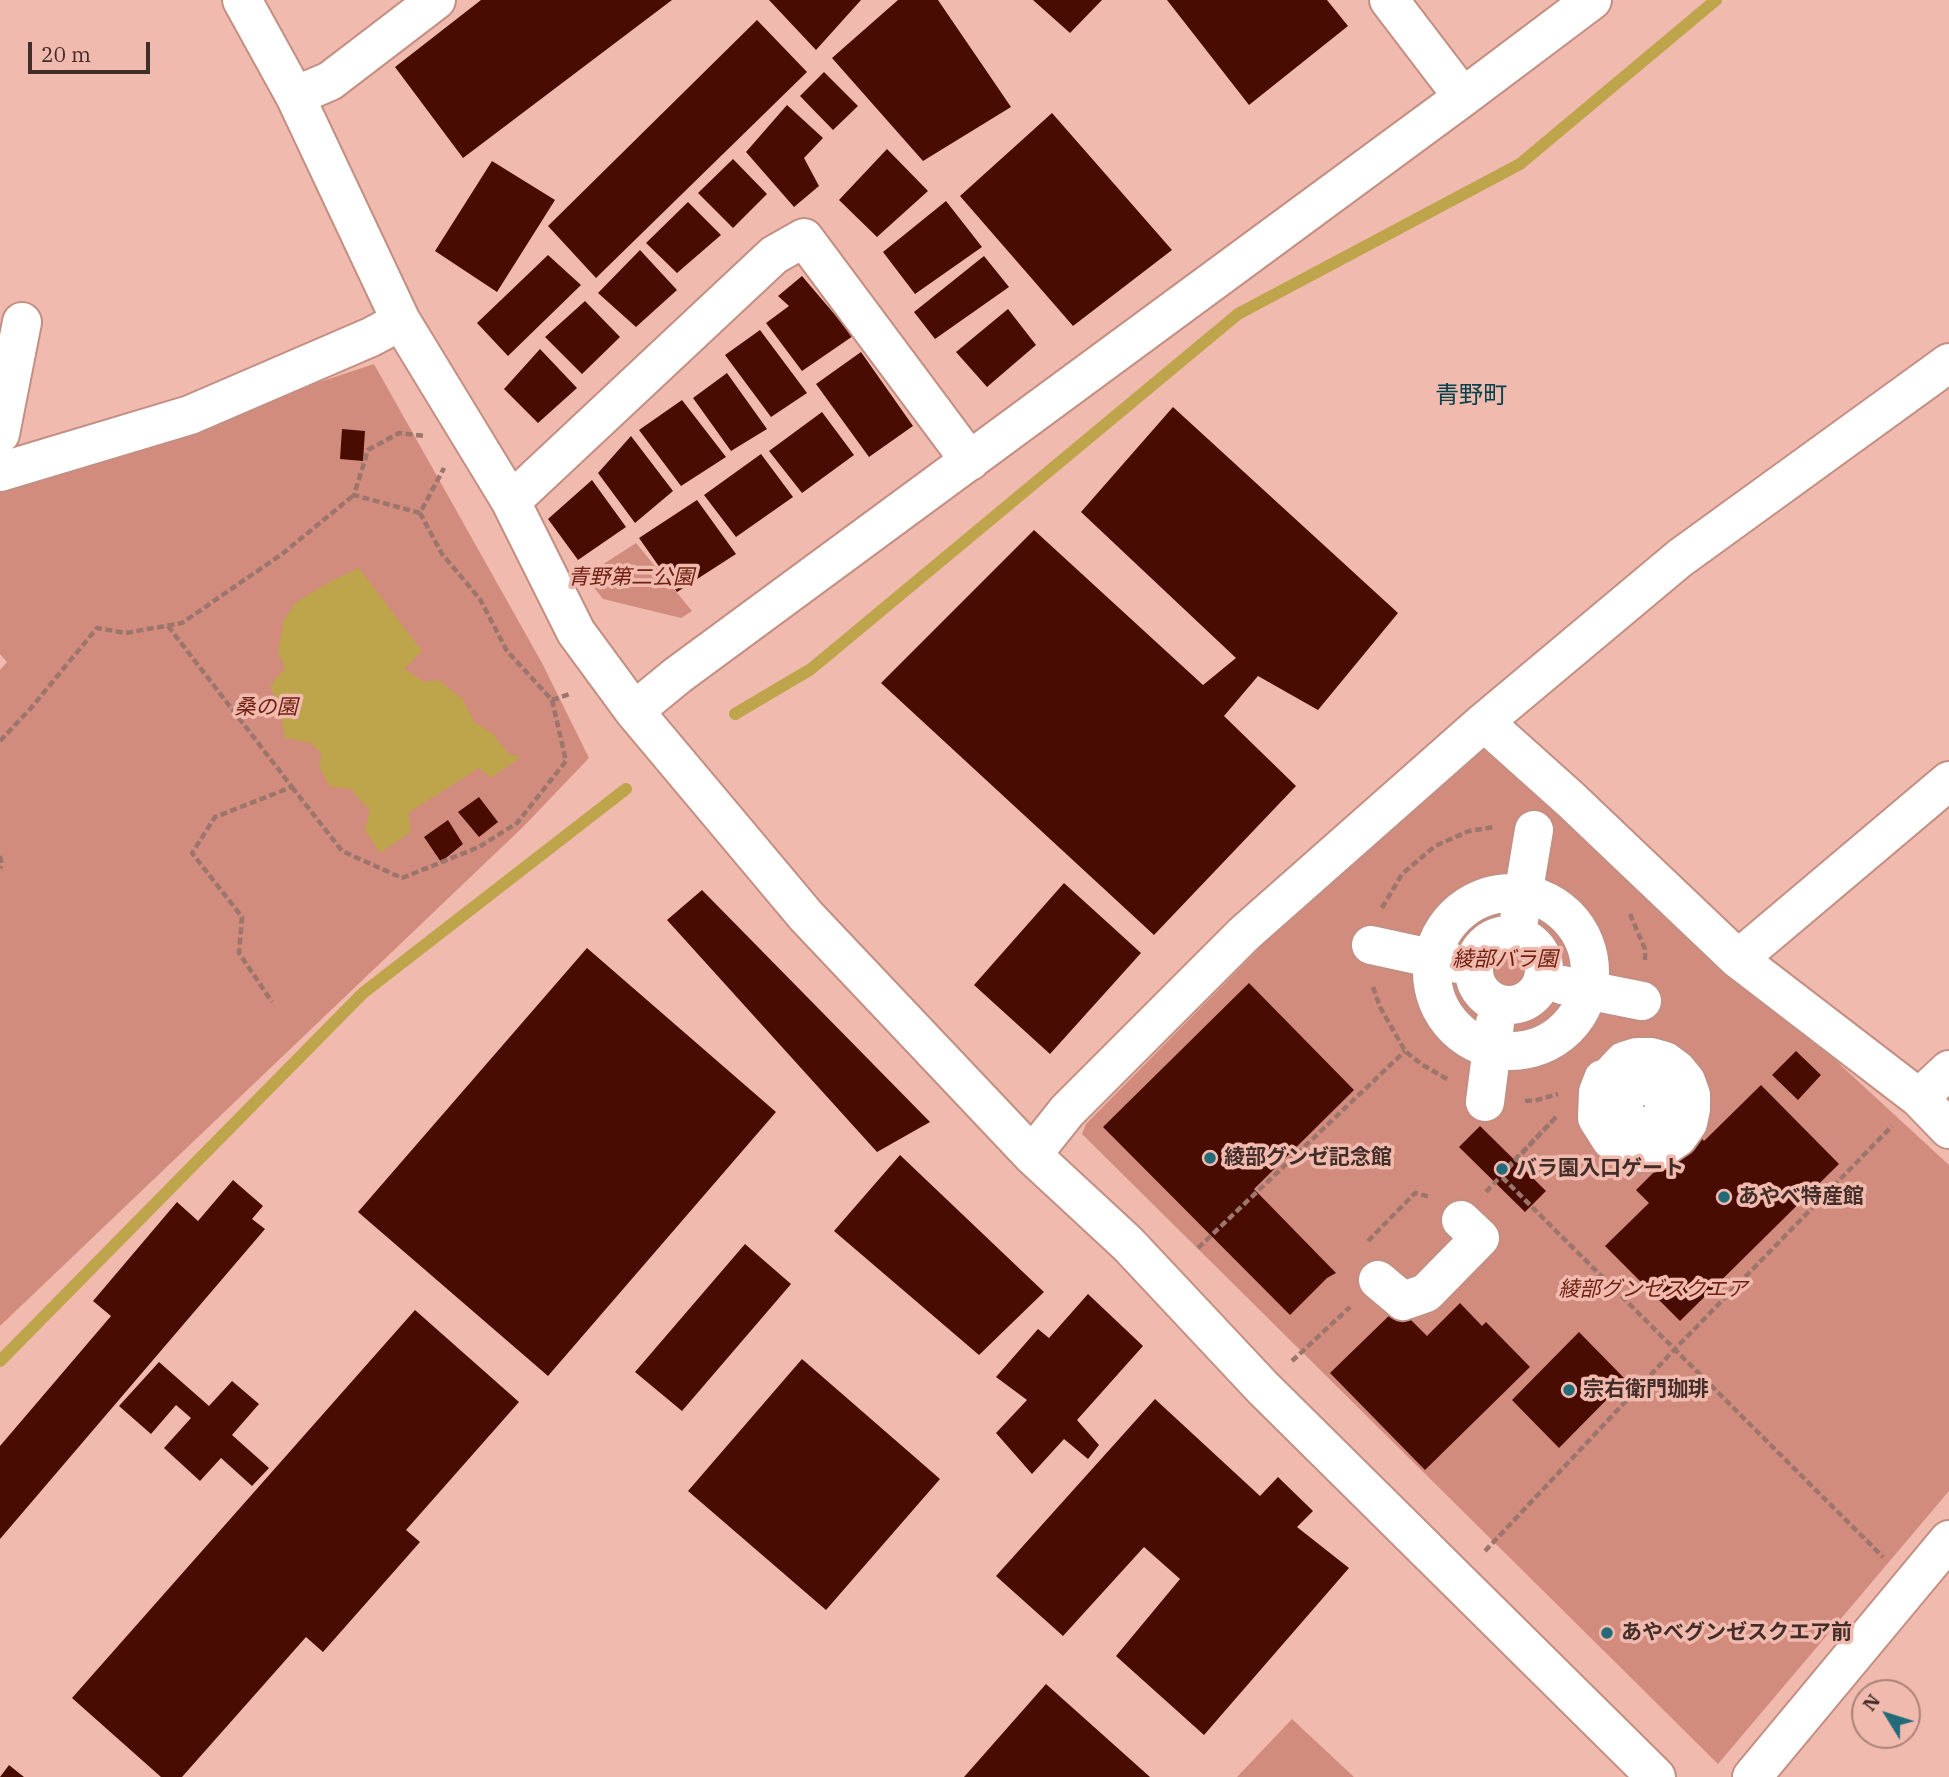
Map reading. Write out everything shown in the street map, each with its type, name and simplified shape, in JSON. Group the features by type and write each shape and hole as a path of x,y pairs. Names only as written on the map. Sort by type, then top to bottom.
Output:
{"street":[{"path":"242,0 295,96 401,321 510,500 576,632 634,711 806,916 1032,1155 1128,1244 1263,1388 1656,1777"},
{"path":"295,96 330,81 436,0"},
{"path":"1389,0 1463,97"},
{"path":"634,711 678,675 1592,0"},
{"path":"510,500 774,255 804,238 970,461"},
{"path":"0,472 190,415 401,321"},
{"path":"0,434 22,322"},
{"path":"1032,1155 1068,1111 1244,934 1484,722 1680,558 1949,363"},
{"path":"1484,722 1571,800 1738,959 1919,1098 1949,1129"},
{"path":"1738,959 1949,781"},
{"path":"1516,936 1523,894 1518,829"},
{"path":"1506,892 1532,895 1556,906 1574,923 1586,947 1590,971 1586,998 1573,1021 1553,1039 1529,1049 1502,1051 1476,1044 1454,1029 1439,1007 1431,982 1433,959 1443,931 1459,911 1481,898 1506,892"},
{"path":"1504,935 1516,936 1536,947 1545,970 1543,981 1530,999 1519,1004 1497,1003 1480,990 1475,979 1477,956 1483,946 1493,939 1504,935"},
{"path":"1371,945 1474,968"},
{"path":"1543,981 1642,1002"},
{"path":"1485,1102 1497,1003"},
{"path":"1919,1098 1949,1070"},
{"path":"1378,1280 1403,1301 1426,1293 1480,1238 1461,1220"},
{"path":"1752,1777 1949,1540"}],"path":[{"path":"0,741 97,628 126,633 182,623 282,554 354,495 368,450 399,433 432,437"},
{"path":"419,513 445,466"},
{"path":"168,626 342,851 402,878 479,846 517,823 566,761 552,700 507,651 481,599 442,554 419,513 354,495"},
{"path":"552,700 569,694"},
{"path":"272,1002 239,953 242,917 192,853 215,817 292,787"},
{"path":"1518,829 1469,831 1435,846 1402,874 1377,916 1371,945 1372,984 1380,1007 1405,1051 1421,1064 1485,1102 1537,1100 1562,1093"},
{"path":"0,856 0,868"},
{"path":"1198,1248 1405,1051"},
{"path":"1457,1580 1674,1350 1919,1098"},
{"path":"1263,1388 1378,1280 1355,1254 1415,1193 1443,1200 1461,1220 1500,1175 1563,1111"},
{"path":"1674,1350 1913,1584"}],"green space":[{"name":"桑の園","path":"374,364 542,663 589,758 524,826 0,1326 0,670 7,662 0,654 0,488"},
{"name":"青野第二公園","path":"636,543 692,611 681,618 603,599 585,576"},
{"name":"綾部グンゼスクエア","path":"1483,749 1539,787 1949,1165 1949,1491 1718,1764 1082,1134 1086,1124 1301,906"},
{"path":"1292,1719 1354,1777 1237,1777"}],"shaded area":[{"path":"359,568 422,651 404,669 425,682 439,680 463,700 475,723 492,733 509,754 521,757 491,778 479,768 408,813 411,832 380,853 365,830 370,811 351,789 329,786 319,765 322,754 311,743 285,738 279,705 270,686 285,668 278,652 284,620 296,602"}],"building":[{"path":"481,0 672,0 463,158 395,67"},
{"path":"769,0 861,0 816,50"},
{"path":"898,0 938,0 1011,107 923,161 832,58"},
{"path":"1033,0 1102,0 1070,33"},
{"path":"1167,0 1327,0 1348,26 1249,105"},
{"path":"757,20 807,72 596,278 548,226"},
{"path":"824,72 858,106 833,130 800,96"},
{"path":"787,105 823,138 804,158 819,186 794,207 746,152"},
{"path":"1052,113 1172,250 1073,326 960,196"},
{"path":"887,149 928,191 877,237 839,200"},
{"path":"733,159 767,194 733,228 698,193"},
{"path":"492,161 555,200 497,292 435,251"},
{"path":"946,201 982,247 915,294 883,252"},
{"path":"688,202 721,235 677,273 646,243"},
{"path":"640,250 677,290 636,327 598,293"},
{"path":"548,255 581,285 508,356 477,323"},
{"path":"984,256 1009,287 935,339 914,312"},
{"path":"802,276 853,336 802,371 766,323 789,306 778,296"},
{"path":"585,301 620,337 582,374 545,337"},
{"path":"1008,309 1036,345 987,387 956,352"},
{"path":"760,330 807,393 771,417 725,355"},
{"path":"540,349 577,388 538,423 504,389"},
{"path":"861,352 913,426 869,457 816,384"},
{"path":"727,373 767,429 731,451 693,398"},
{"path":"682,400 726,457 681,486 639,430"},
{"path":"1173,407 1398,613 1318,710 1258,676 1224,716 1296,786 1154,935 881,683 1034,530 1203,685 1236,658 1081,512"},
{"path":"822,412 854,455 802,493 769,451"},
{"path":"342,429 365,431 363,461 340,459"},
{"path":"631,436 673,491 635,523 598,473"},
{"path":"761,454 793,497 736,537 704,495"},
{"path":"592,480 626,527 578,560 548,519"},
{"path":"697,500 736,554 677,592 639,538"},
{"path":"479,797 498,822 479,837 458,812"},
{"path":"448,820 463,844 441,862 424,837"},
{"path":"1064,883 1141,953 1050,1054 974,985"},
{"path":"702,890 930,1122 877,1152 667,920"},
{"path":"587,948 776,1112 548,1376 358,1212"},
{"name":"綾部グンゼ記念館","path":"1249,983 1354,1090 1254,1189 1336,1273 1327,1278 1290,1315 1103,1127"},
{"path":"1796,1051 1821,1075 1798,1100 1772,1075"},
{"name":"あやべ特産館","path":"1761,1085 1839,1164 1680,1321 1605,1246 1649,1203 1636,1190 1695,1131 1704,1141"},
{"name":"バラ園入口ゲート","path":"1480,1126 1546,1191 1525,1212 1459,1147"},
{"path":"900,1155 1044,1292 979,1355 834,1231"},
{"path":"233,1180 263,1206 252,1219 265,1229 0,1539 0,1446 111,1316 93,1301 177,1202 198,1221"},
{"path":"745,1244 791,1284 682,1411 635,1372"},
{"path":"1088,1294 1143,1346 1077,1420 1099,1445 1088,1459 1064,1439 1032,1474 996,1433 1027,1400 996,1377 1038,1329 1049,1338"},
{"path":"1460,1303 1482,1326 1486,1322 1530,1367 1425,1470 1330,1373 1398,1307 1427,1336"},
{"path":"415,1310 519,1402 406,1530 420,1542 323,1652 306,1637 182,1777 161,1777 72,1698"},
{"name":"宗右衛門珈琲","path":"1579,1332 1626,1380 1559,1448 1512,1400"},
{"path":"802,1359 940,1479 826,1610 688,1491"},
{"path":"159,1362 209,1406 232,1381 259,1404 232,1435 269,1468 252,1486 221,1458 200,1481 164,1448 191,1418 176,1405 151,1434 119,1406"},
{"path":"1155,1399 1260,1496 1278,1477 1313,1511 1297,1527 1349,1568 1204,1735 1116,1656 1180,1579 1144,1547 1063,1636 996,1576"},
{"path":"1046,1684 1150,1777 964,1777"},
{"path":"9,1765 24,1777 0,1777"}],"waterway":[{"path":"735,714 811,669 1238,314 1520,164 1716,0"},
{"path":"0,1361 363,993 626,789"}],"place":[{"name":"綾部グンゼ記念館","path":"1210,1158"},
{"name":"バラ園入口ゲート","path":"1502,1169"},
{"name":"あやべ特産館","path":"1724,1197"},
{"name":"宗右衛門珈琲","path":"1569,1390"},
{"name":"あやべグンゼスクエア前","path":"1607,1633"}],"district":[{"name":"青野町","path":"1471,396"}],"park label":[{"name":"綾部バラ園","path":"1505,960"}]}
